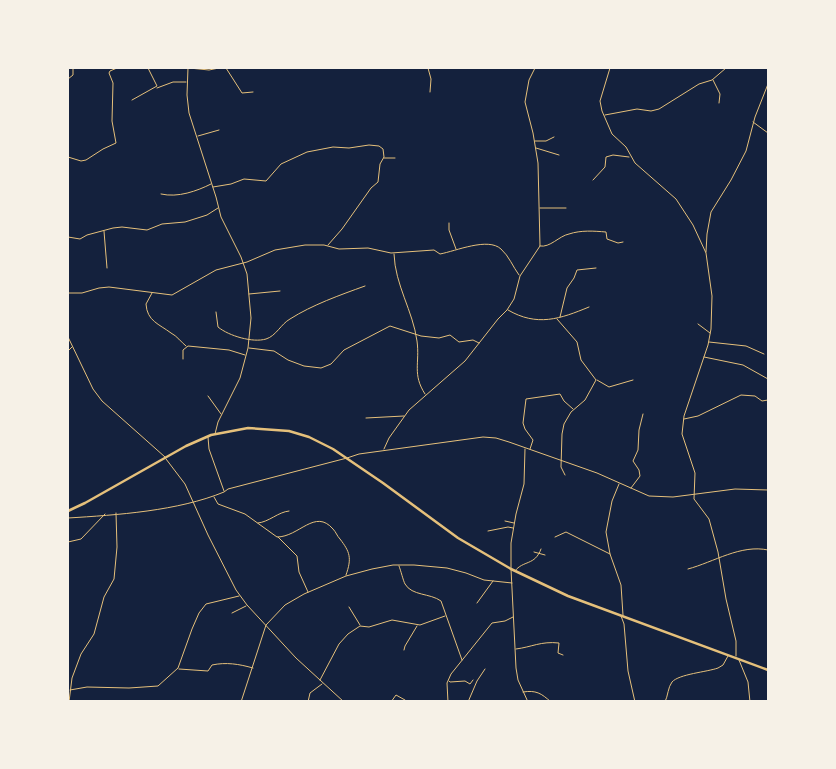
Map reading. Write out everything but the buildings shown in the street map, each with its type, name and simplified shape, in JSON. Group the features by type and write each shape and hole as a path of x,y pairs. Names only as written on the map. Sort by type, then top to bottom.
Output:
{"main road":[{"path":"68,511 85,504 166,458 215,434 248,428 289,431 325,444 458,538 511,569 547,587 768,670"}],"street":[{"path":"68,79 73,75 73,68"},
{"path":"68,157 81,161 86,160 99,151 117,143 111,114 113,83 109,74 110,71 117,68"},
{"path":"148,68 157,83 157,88"},
{"path":"215,434 221,415 237,388 247,355 252,326 247,274 218,208 188,106 188,68 201,70 219,68"},
{"path":"226,68 242,93 253,92"},
{"path":"428,68 431,79 430,92"},
{"path":"383,450 404,416 465,361 507,310 514,299 520,276 540,246 538,163 525,102 529,80 535,68"},
{"path":"610,68 600,107 612,134 626,147 630,156 676,199 706,253"},
{"path":"605,115 637,109 651,111 659,109 699,84 712,80 726,68"},
{"path":"712,80 720,94 719,102"},
{"path":"132,100 173,82 187,82"},
{"path":"750,702 748,682 737,658 736,641 711,524 694,499 695,473 682,434 683,419 709,342 712,296 706,245 711,212 732,180 746,151 753,122 768,84"},
{"path":"753,122 768,133"},
{"path":"197,136 219,130"},
{"path":"534,141 554,137"},
{"path":"213,187 244,180 266,181 281,164 318,149 337,146 350,148 376,145 383,149 384,158 380,164 378,182 342,229 327,245"},
{"path":"536,148 559,156"},
{"path":"593,180 604,167 606,157 613,155 630,156"},
{"path":"384,158 395,158"},
{"path":"161,194 167,196 192,192 212,184"},
{"path":"68,237 80,239 104,230 122,227 147,230 162,224 185,222 207,215 218,208"},
{"path":"539,208 566,208"},
{"path":"450,223 449,230 456,250"},
{"path":"104,230 107,268"},
{"path":"540,246 547,246 569,234 587,231 606,232 607,239 618,243 623,242"},
{"path":"68,293 82,293 109,287 172,295 216,270 243,263 275,250 327,245 339,249 368,248 394,253 434,250 440,254 485,244 494,245 504,252 520,276"},
{"path":"704,249 706,245"},
{"path":"394,253 395,269 411,314 416,335 417,378 426,395"},
{"path":"560,318 567,288 577,270 596,268"},
{"path":"216,312 220,329 236,337 267,339 290,318 365,286"},
{"path":"249,294 280,291"},
{"path":"153,293 146,304 149,316 157,325 172,333 186,347 229,350 247,355"},
{"path":"507,310 533,320 556,319 589,307"},
{"path":"556,319 577,342 581,360 596,380 598,379 609,387 633,380"},
{"path":"698,324 710,333"},
{"path":"248,348 274,351 288,360 304,366 322,368 331,364 344,350 357,345 386,327 398,328 416,335 439,338 450,336 459,342 473,340 479,343"},
{"path":"68,337 102,401 166,458 184,484 208,535 246,605 296,658 344,702"},
{"path":"709,342 746,346 764,354"},
{"path":"68,351 72,347"},
{"path":"183,359 183,350 186,347"},
{"path":"703,357 744,366 768,379"},
{"path":"565,475 561,467 562,431 568,417 585,400 596,380"},
{"path":"530,450 533,440 525,429 524,423 526,399 560,394 564,401 574,409"},
{"path":"683,419 698,416 741,395 755,396 762,401 768,400"},
{"path":"208,396 221,415"},
{"path":"631,488 640,476 639,470 633,461 638,450 639,430 643,414"},
{"path":"366,418 404,416"},
{"path":"208,437 211,455 224,492"},
{"path":"68,518 194,503 214,497 228,489 359,454 483,437 496,438 562,461 644,495 656,497 735,489 768,490"},
{"path":"525,448 524,481 512,536 511,569 516,668 522,692 528,702"},
{"path":"620,484 612,501 607,526 607,540 619,577 628,671 635,702"},
{"path":"214,497 218,504 242,513 277,537 297,556 299,572 308,592"},
{"path":"257,523 288,511"},
{"path":"69,702 72,678 81,654 94,634 104,597 114,579 117,547 116,513"},
{"path":"68,542 80,539 105,514"},
{"path":"277,537 295,532 317,521 324,521 335,531 347,548 349,565 346,576"},
{"path":"505,521 514,523"},
{"path":"488,531 508,527 514,529"},
{"path":"555,538 566,532 610,554"},
{"path":"515,571 517,568 532,562 541,549"},
{"path":"688,569 719,557 750,549 768,550"},
{"path":"534,552 545,555"},
{"path":"241,702 266,625 285,605 308,592 346,576 378,567 399,565 447,568 484,580 512,583"},
{"path":"399,565 404,582 408,588 412,591 430,595 438,599 442,604 462,660"},
{"path":"477,603 493,581"},
{"path":"70,690 87,687 129,688 158,686 178,668 199,613 206,604 240,596"},
{"path":"232,613 246,605"},
{"path":"349,607 360,626"},
{"path":"320,681 339,644 348,634 360,626 369,627 392,620 400,620 418,625 432,622 445,616"},
{"path":"448,702 448,680 453,670 492,623 505,621 514,616"},
{"path":"404,650 404,646 418,625"},
{"path":"515,649 536,643 552,642 559,643 558,653 563,655"},
{"path":"665,702 670,686 674,681 718,668 725,662 728,656"},
{"path":"178,668 208,671 212,665 228,663 253,668"},
{"path":"468,702 477,680 485,669"},
{"path":"448,680 450,682 465,681 470,684 472,680"},
{"path":"308,702 310,693 323,684"},
{"path":"522,692 540,692 551,702"},
{"path":"391,702 396,695 405,700"}]}
